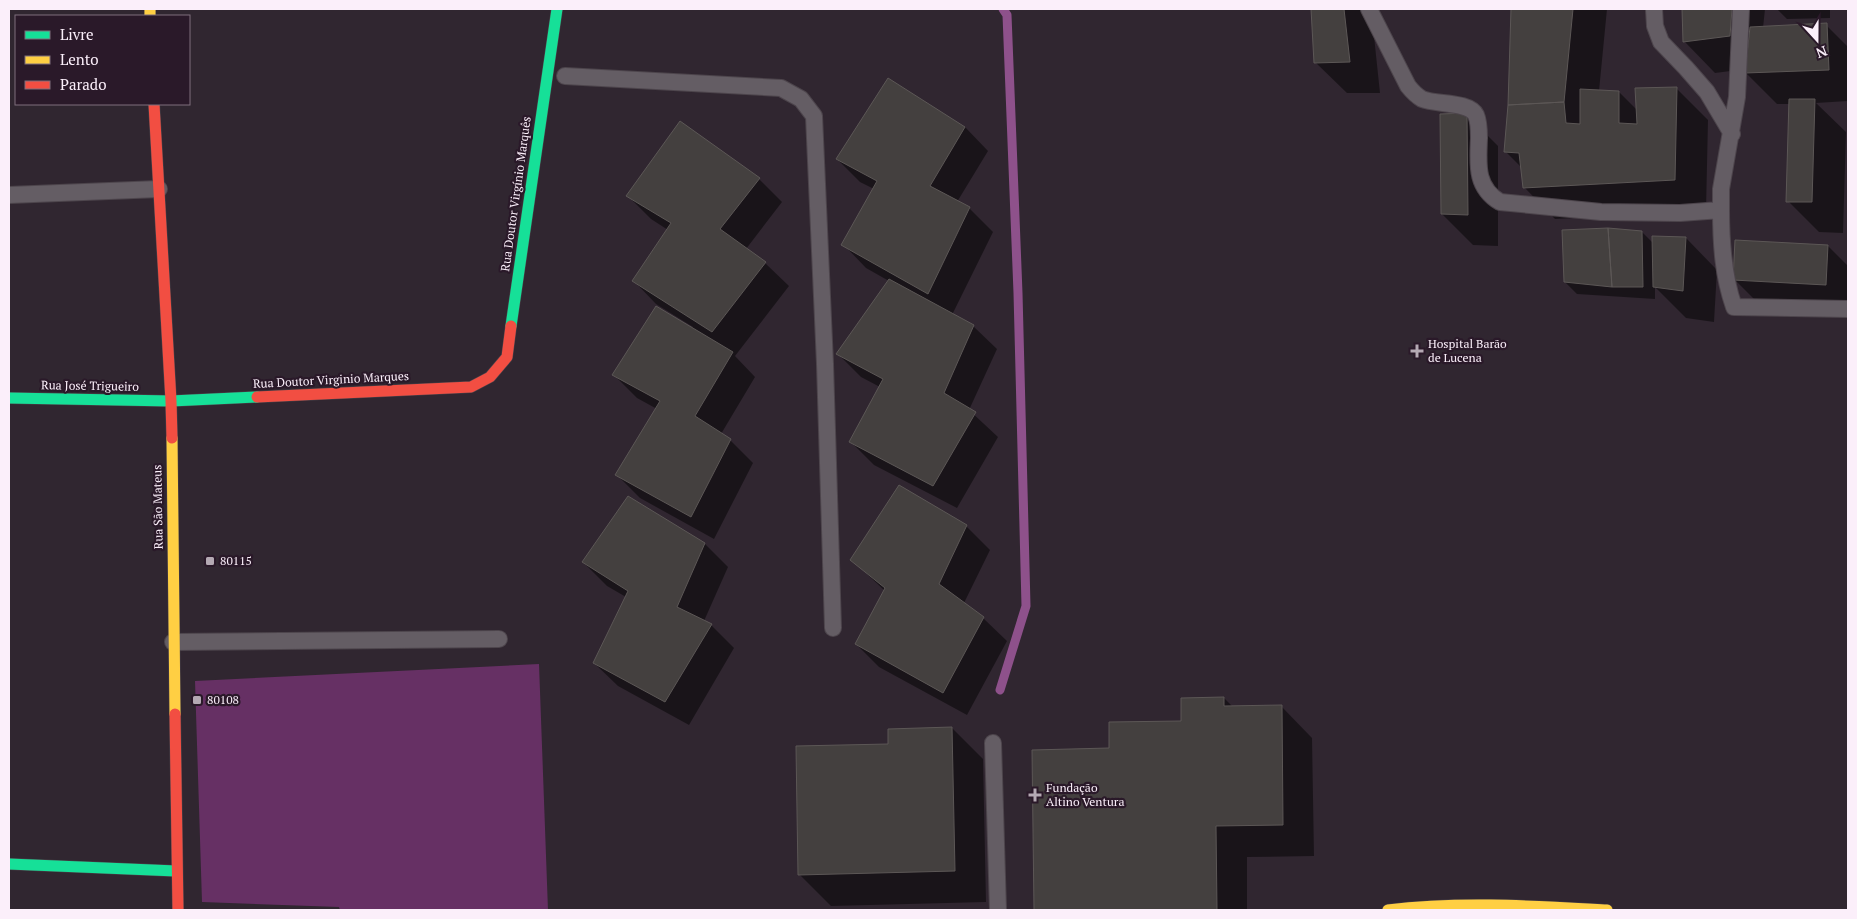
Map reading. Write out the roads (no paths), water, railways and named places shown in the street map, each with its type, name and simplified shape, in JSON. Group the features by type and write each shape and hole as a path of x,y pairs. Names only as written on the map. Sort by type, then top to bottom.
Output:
{"street":[{"name":"Rua Doutor Virgínio Marquês","path":"490,377 507,357 557,9"},
{"name":"Rua São Mateus","path":"154,105 171,402 178,910"},
{"name":"Rua Doutor Virginio Marques","path":"171,402 471,387 490,377"},
{"name":"Rua José Trigueiro","path":"9,398 171,402"},
{"path":"9,864 176,871"},
{"path":"1388,910 1407,907 1501,904 1608,910"}],"lane":[{"path":"1370,9 1408,86 1414,93 1423,99 1469,108 1476,114 1479,126 1478,159 1482,182 1490,196 1500,202 1601,212 1680,213 1721,210"},
{"path":"1654,9 1655,26 1661,42 1707,92 1732,134"},
{"path":"1742,9 1737,97 1721,189 1721,243 1728,290 1734,307 1848,309"},
{"path":"565,76 781,88 801,99 814,116 833,628"},
{"path":"9,195 159,189"},
{"path":"173,642 500,640"},
{"path":"993,743 998,910"}],"waterway":[{"path":"1000,690 1026,606 1018,293 1007,15 1003,9"}],"place":[{"name":"Hospital Barão de Lucena","path":"1417,351"},
{"name":"80115","path":"210,561"},
{"name":"80108","path":"197,700"},
{"name":"Fundação Altino Ventura","path":"1035,795"}]}
